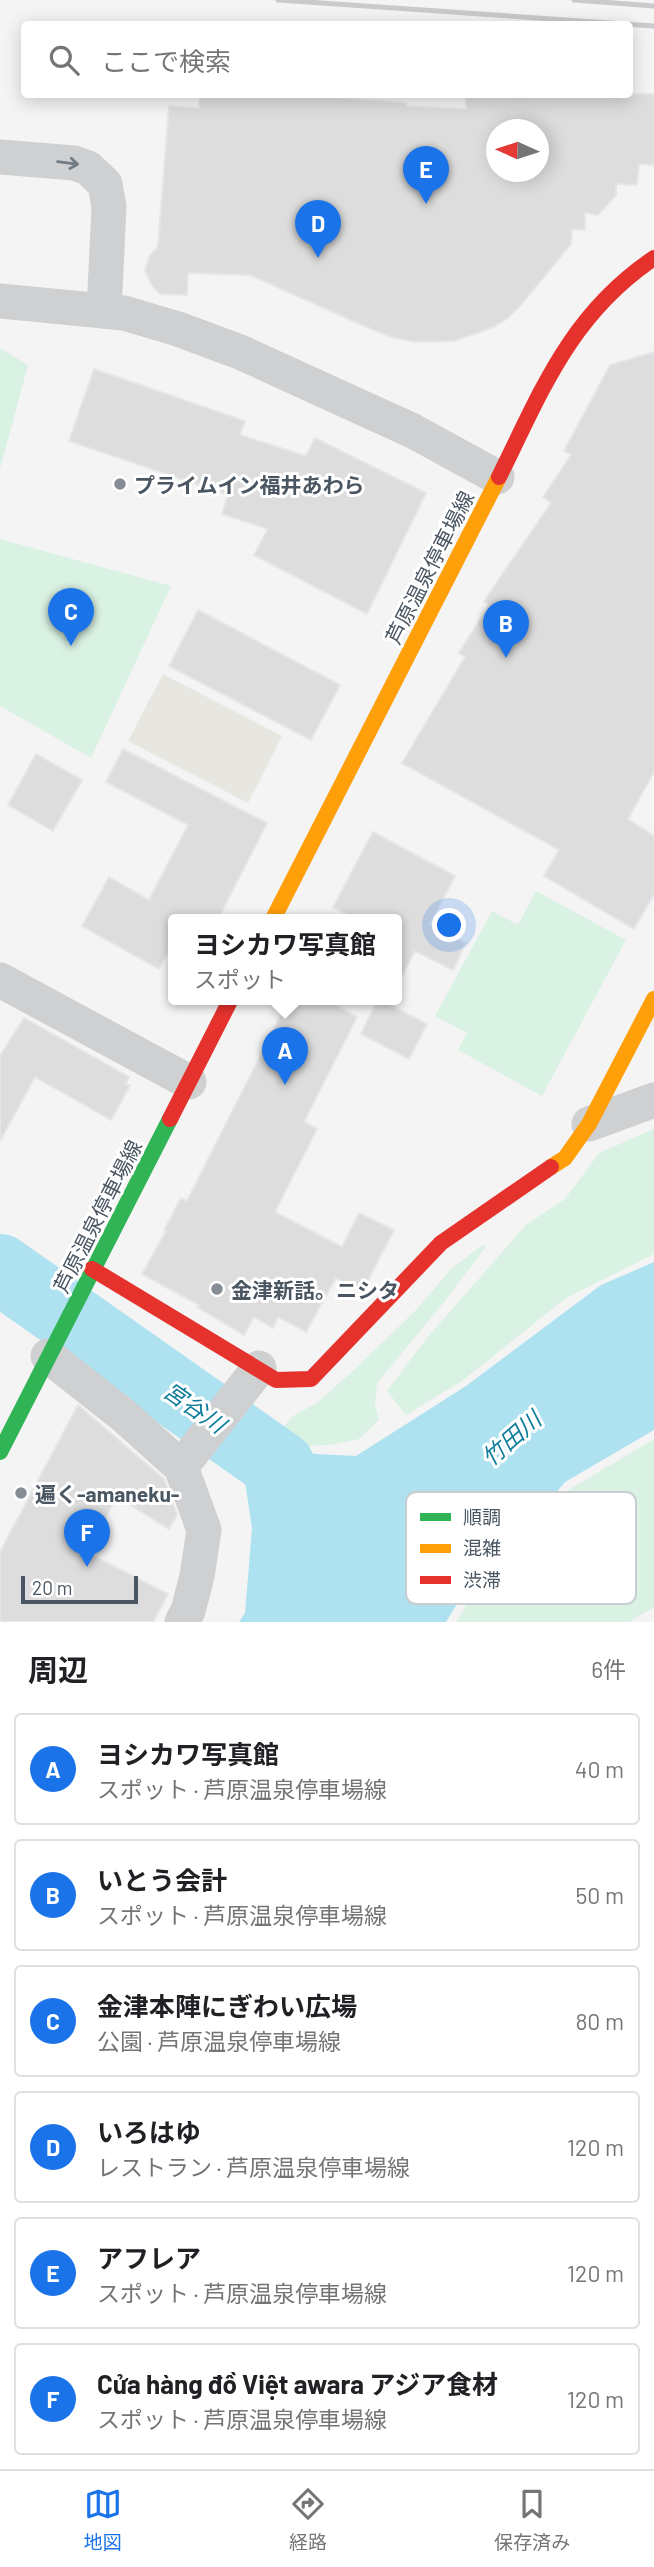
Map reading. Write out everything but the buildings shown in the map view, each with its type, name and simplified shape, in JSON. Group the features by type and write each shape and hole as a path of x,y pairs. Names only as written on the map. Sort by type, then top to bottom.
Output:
{"main road":[{"name":"芦原温泉停車場線","path":"276,914 546,381 578,329 607,295 654,258"},
{"path":"92,1269 276,1380 311,1378 441,1242 565,1158 589,1124 654,999"},
{"name":"芦原温泉停車場線","path":"0,1452 228,1005"}],"street":[{"path":"0,157 74,163 88,168 105,184 109,208 104,311"},
{"path":"0,301 104,311 157,322 240,352 413,431 497,477"},
{"path":"0,980 188,1082"},
{"path":"589,1124 654,1100"},
{"path":"48,1356 123,1415 181,1467 204,1530 197,1576 188,1611 182,1622"},
{"path":"181,1467 259,1368"}],"green space":[{"path":"0,348 28,365 0,469"},
{"path":"0,539 171,586 91,758 0,706"},
{"path":"536,891 626,940 542,1096 458,1050 467,1033 435,1016 492,911 518,925"},
{"path":"654,1129 654,1254 566,1298 462,1381 406,1415 387,1391 426,1339 526,1225 565,1199 599,1153"},
{"path":"483,1245 487,1245 377,1383 375,1405 379,1420 359,1439 330,1445 303,1446 276,1435 293,1416 317,1403 354,1370 417,1309 452,1268"},
{"path":"654,1439 654,1607 629,1622 456,1622 467,1604 636,1604 636,1492 565,1492"}],"sand":[{"path":"163,674 282,736 248,803 128,741"}],"water":[{"name":"竹田川","path":"654,1262 654,1430 565,1482 557,1492 406,1492 406,1604 457,1604 446,1622 239,1622 245,1613 252,1528 245,1482 221,1443 238,1422 276,1447 316,1454 356,1456 466,1386 601,1285"}],"waterway":[{"name":"宮谷川","path":"0,1269 280,1466"}],"railway":[{"path":"278,0 582,21"},
{"path":"574,0 654,6"},
{"path":"633,25 654,26"}],"traffic: fast":[{"path":"0,1452 170,1119"}],"traffic: slow":[{"path":"276,914 499,477"},
{"path":"551,1167 565,1158 589,1124 654,999"}],"traffic: jam":[{"path":"499,477 545,385 579,329 625,280 654,258"},
{"path":"170,1119 228,1005"},
{"path":"92,1269 276,1380 311,1379 441,1243 551,1167"}],"place":[{"name":"アフレア","path":"426,204"},
{"name":"いろはゆ","path":"318,258"},
{"name":"プライムイン福井あわら","path":"120,484"},
{"name":"金津本陣にぎわい広場","path":"71,646"},
{"name":"いとう会計","path":"506,658"},
{"name":"ヨシカワ写真館","path":"285,1085"},
{"name":"金津新話。ニシタ","path":"217,1289"},
{"name":"遍く-amaneku-","path":"21,1493"},
{"name":"Cửa hàng đồ Việt awara アジア食材","path":"87,1567"}]}
